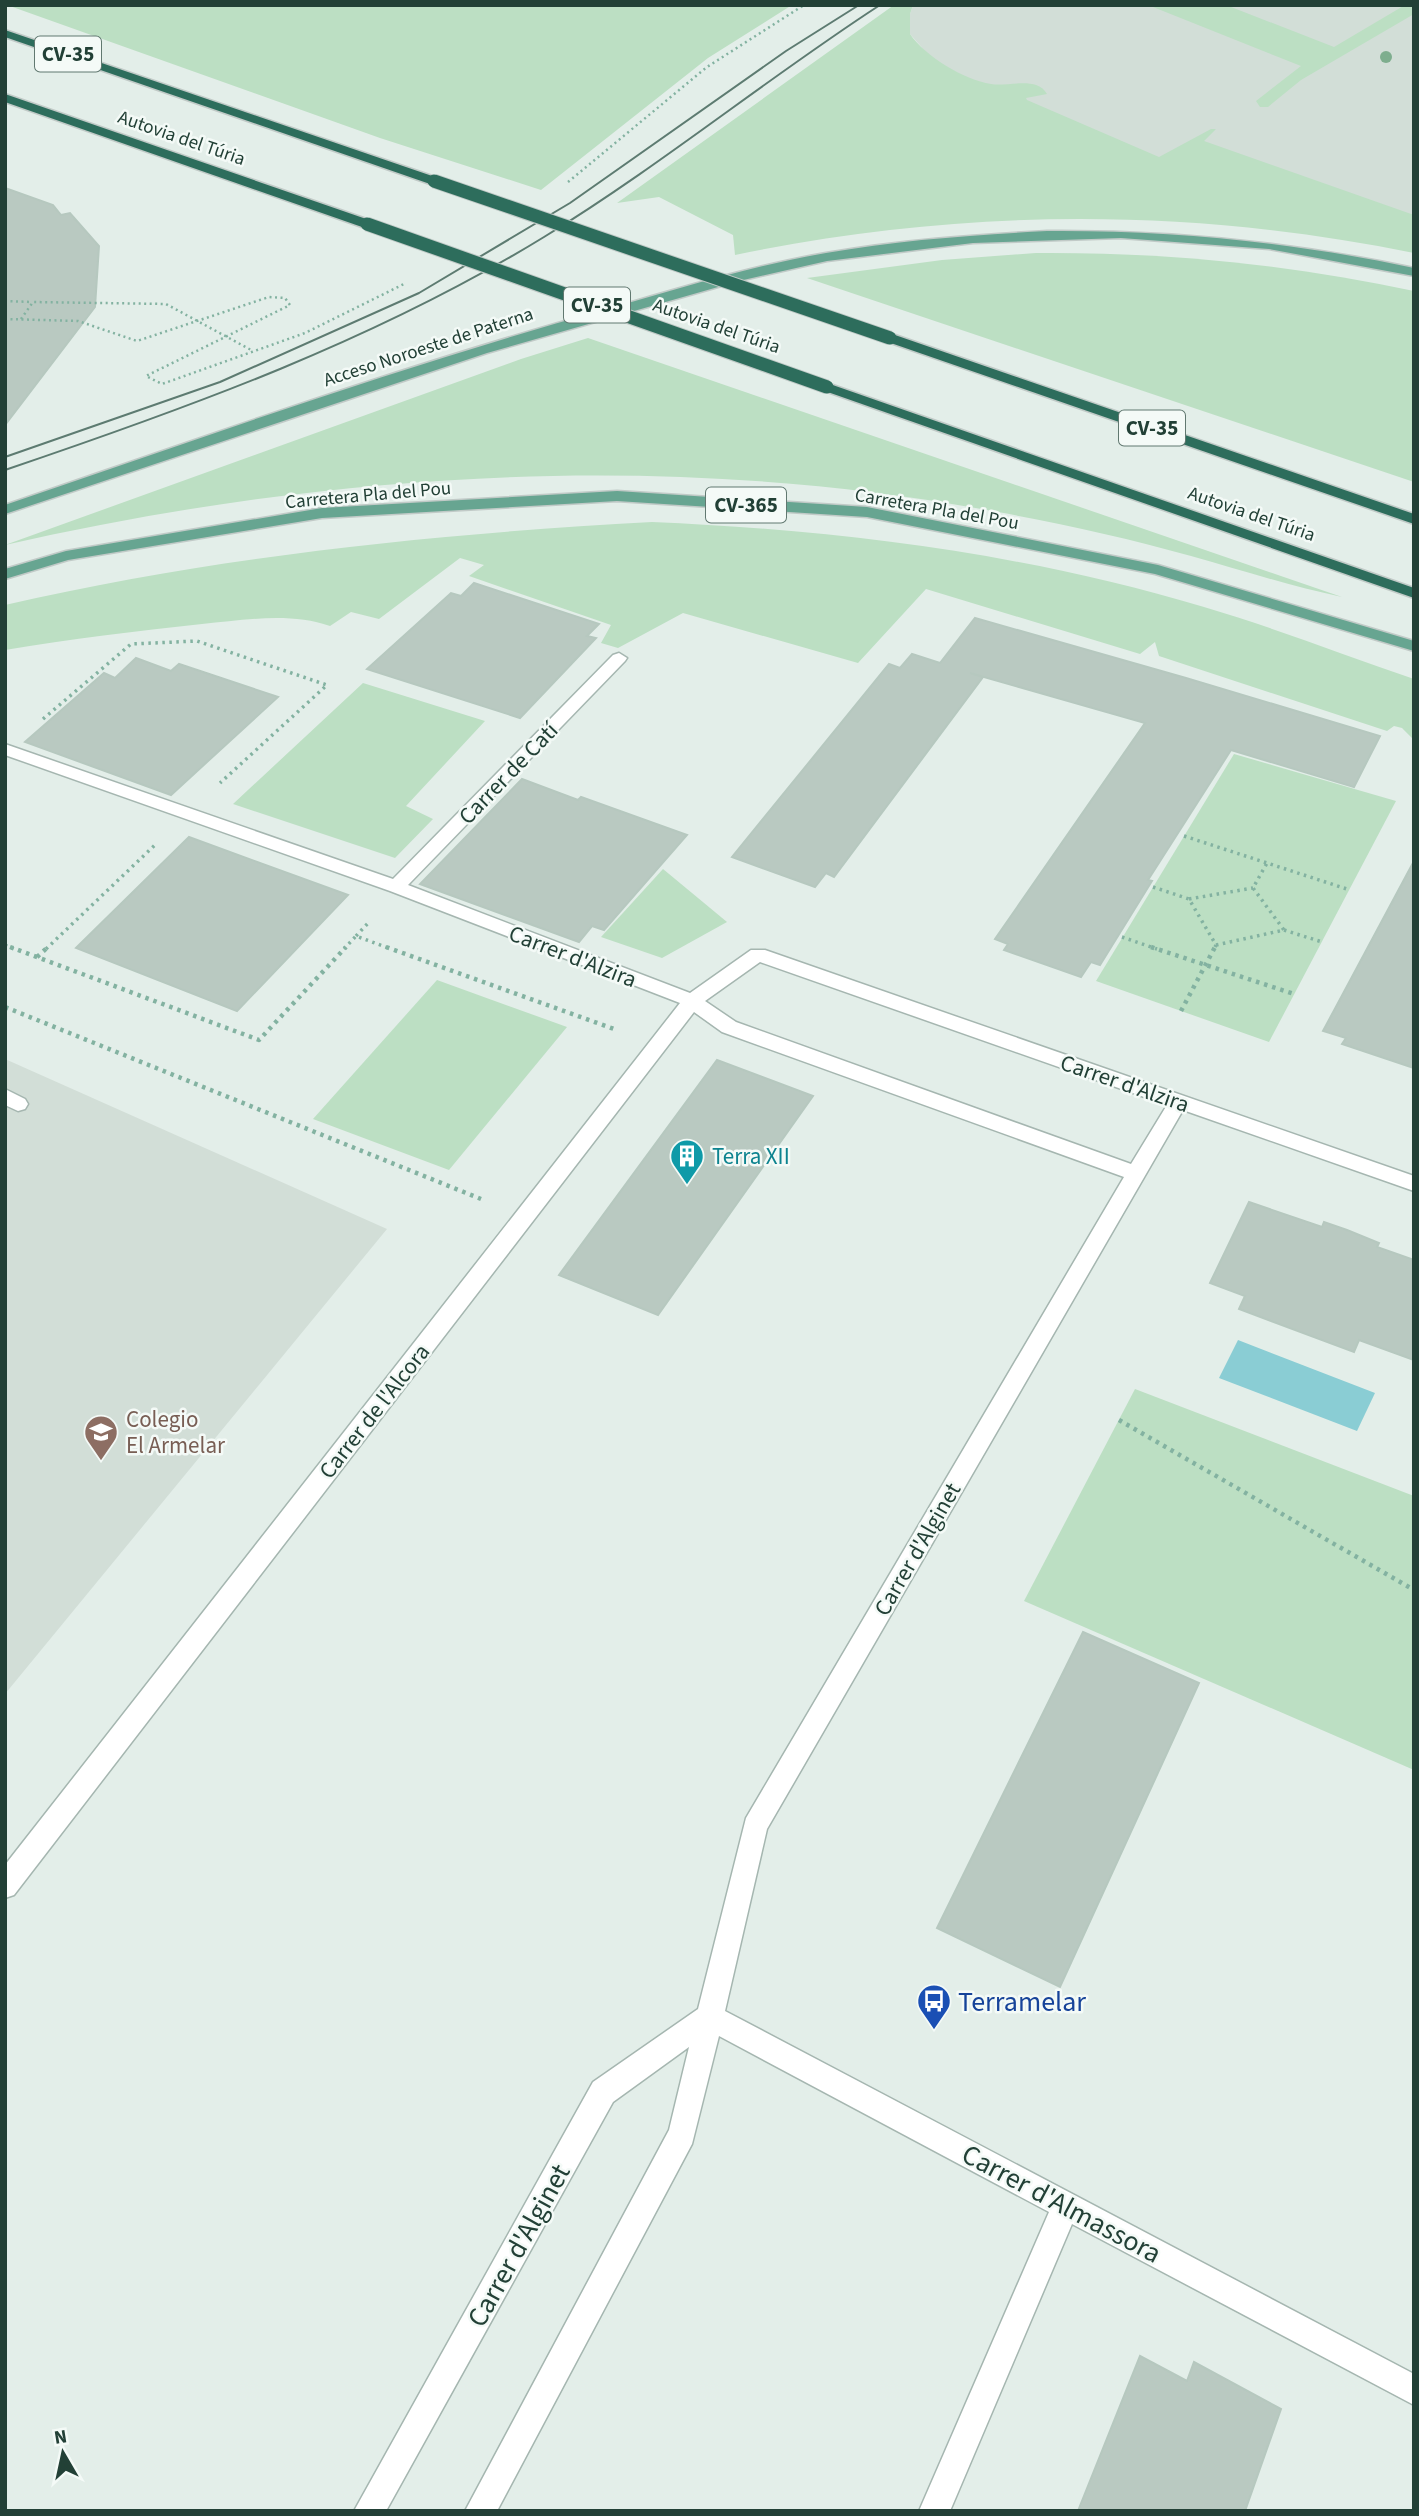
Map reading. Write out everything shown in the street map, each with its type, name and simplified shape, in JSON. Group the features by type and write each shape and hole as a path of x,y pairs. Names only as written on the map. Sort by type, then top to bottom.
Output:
{"highway":[{"name":"Autovia del Túria","path":"5,33 1414,519"},
{"name":"Autovia del Túria","path":"5,98 1414,593"}],"main road":[{"name":"Acceso Noroeste de Paterna","path":"5,510 526,335 774,269 826,258 975,239 1057,235 1151,236 1259,246 1414,272"},
{"name":"Carretera Pla del Pou","path":"5,574 66,556 322,513 617,496 867,512 1158,570 1414,646"}],"street":[{"name":"Carrer de Catí","path":"396,887 619,658"},
{"name":"Carrer d'Alzira","path":"6,749 396,887 692,1001 729,1027 1136,1174"},
{"name":"Carrer d'Alzira","path":"758,954 1414,1184"},
{"name":"Carrer de l'Alcora","path":"5,1886 692,1001 758,954"},
{"name":"Carrer d'Alginet","path":"480,2511 682,2134 755,1826 1178,1102"},
{"name":"Carrer d'Alginet","path":"369,2511 603,2092 709,2017"},
{"name":"Carrer d'Almassora","path":"709,2017 1414,2390"},
{"path":"934,2511 1066,2206"}],"path":[{"path":"559,188 707,66 804,5"},
{"path":"5,319 78,321 137,341 269,297 285,298 290,305 146,376 162,384 305,333 410,281"},
{"path":"5,301 166,304 253,351"},
{"path":"20,320 33,302"},
{"path":"6,749 131,644 197,641 327,685 187,814"},
{"path":"37,957 165,835"},
{"path":"1184,836 1350,890"},
{"path":"1253,888 1267,863"},
{"path":"1153,887 1189,899 1253,888"},
{"path":"1253,888 1284,930"},
{"path":"1189,899 1216,945"},
{"path":"5,945 258,1040 372,919"},
{"path":"1181,1011 1216,945 1284,930 1322,942"},
{"path":"356,936 620,1031 612,1041 650,1056"},
{"path":"1122,937 1294,994"},
{"path":"5,1007 480,1199 489,1189"},
{"path":"1119,1420 1414,1590"}],"shaded area":[{"path":"913,5 1414,5 1414,223 1159,183 932,59 910,34"},
{"name":"Colegio El Armelar","path":"5,1059 387,1229 5,1694"}],"green space":[{"path":"7,5 792,5 708,58 541,190 380,138"},
{"path":"894,5 913,5 910,34 925,51 946,66 980,82 1036,85 1047,94 1026,98 1027,100 1159,157 1211,129 1216,129 1204,141 1414,215 1414,253 1244,227 1074,219 905,228 735,255 733,235 659,197 617,203"},
{"path":"1148,5 1226,5 1334,47 1405,5 1414,5 1414,14 1301,80 1268,107 1260,107 1256,101 1301,66"},
{"path":"1036,253 1179,257 1273,267 1414,291 1414,482 807,278 942,260"},
{"path":"588,338 1342,597 1143,543 998,512 874,493 750,481 625,476 500,478 376,486 251,500 128,520 5,545 521,359"},
{"path":"652,522 791,531 930,547 1068,572 1204,607 1414,679 1414,740 1402,728 1394,726 1387,731 1159,656 1155,642 1140,654 926,589 858,663 683,613 618,648 601,643 611,625 469,576 484,565 460,558 379,619 351,612 330,626 299,619 250,619 128,632 5,650 5,605 85,588 246,560 327,550 489,533"},
{"path":"363,683 485,721 406,806 433,819 395,858 233,804"},
{"path":"1234,754 1396,801 1269,1042 1096,981"},
{"path":"663,869 727,922 662,958 601,937"},
{"path":"437,980 567,1027 449,1170 313,1119"},
{"path":"1135,1389 1414,1496 1414,1770 1024,1601"}],"water":[{"path":"1238,1340 1375,1393 1357,1431 1219,1378"}],"building":[{"path":"5,188 53,205 61,215 70,213 99,246 95,307 5,425"},
{"path":"474,583 599,624 587,636 596,638 520,718 367,669 451,593 461,596"},
{"path":"975,618 1380,736 1354,787 1231,750 1148,880 1152,881 1100,965 1091,962 1081,977 1004,950 1008,944 995,939 1145,723 970,673 983,677 834,877 826,873 815,887 732,857 889,664 900,668 912,654 940,663"},
{"path":"136,658 171,671 179,664 278,697 171,795 25,742 104,673 115,678"},
{"path":"522,779 687,835 604,930 592,926 579,942 420,884"},
{"path":"189,837 348,895 237,1011 76,948"},
{"path":"1414,861 1414,1068 1342,1044 1346,1038 1323,1031"},
{"name":"Terra XII","path":"717,1060 813,1096 658,1315 559,1275"},
{"path":"1249,1202 1322,1227 1324,1222 1347,1230 1379,1243 1377,1247 1414,1260 1414,1360 1359,1340 1354,1352 1239,1309 1245,1296 1210,1283"},
{"path":"1083,1632 1199,1683 1060,1987 937,1928"},
{"path":"1140,2356 1187,2381 1194,2362 1281,2409 1245,2511 1078,2511"}],"tram line":[{"path":"5,457 220,382 419,293 570,203 786,51 859,5"},
{"path":"5,470 213,396 281,368 415,308 480,274 587,210 880,5"}],"place":[{"name":"Terra XII","path":"687,1186"},
{"name":"Colegio El Armelar","path":"101,1462"},
{"name":"Terramelar","path":"934,2031"}]}
